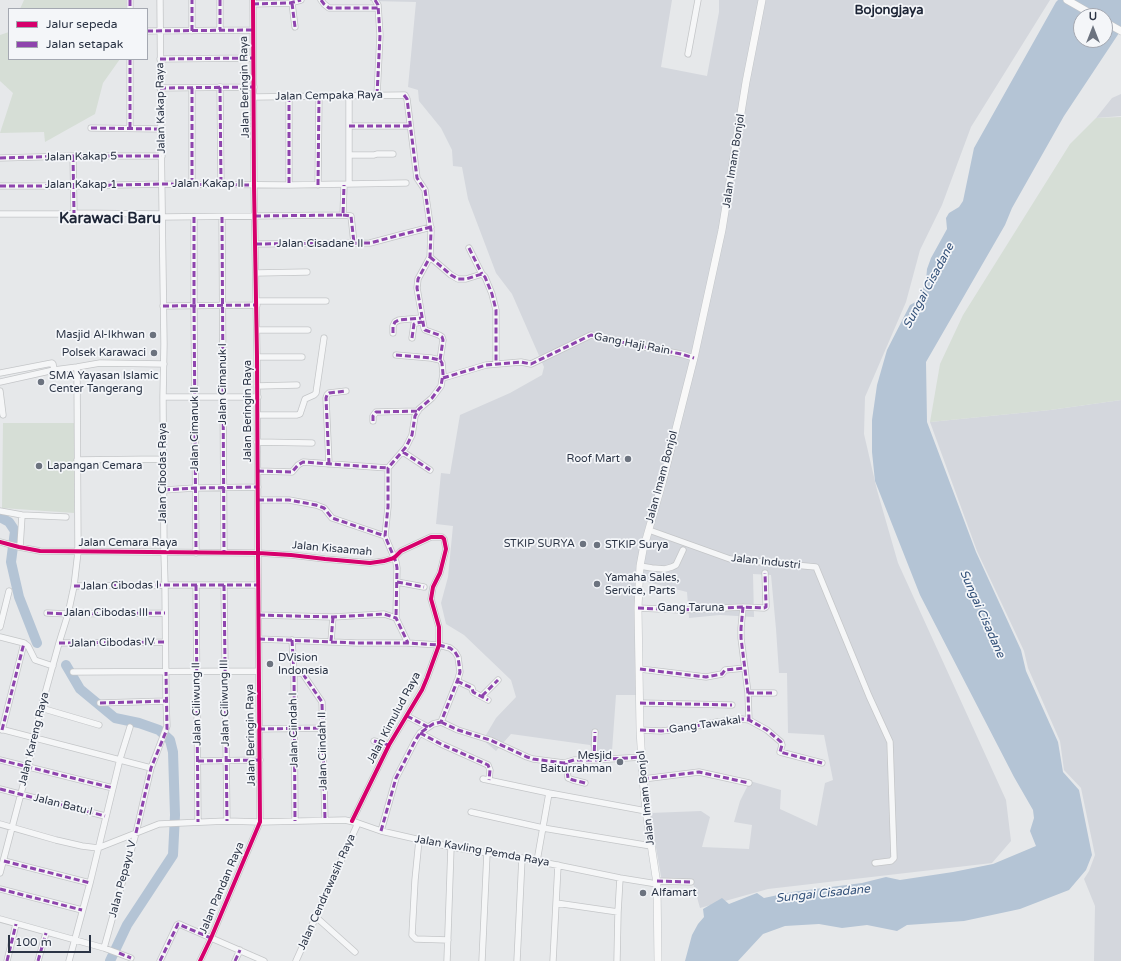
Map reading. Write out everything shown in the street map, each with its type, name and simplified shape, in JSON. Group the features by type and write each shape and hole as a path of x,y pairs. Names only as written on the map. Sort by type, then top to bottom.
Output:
{"main road":[{"name":"Jalan Imam Bonjol","path":"658,961 657,883 646,811 640,730 638,608 640,566 694,358 724,220 746,82 762,0"},
{"path":"1066,0 1080,8"}],"street":[{"name":"Jalan Kakap Raya","path":"160,0 162,215"},
{"path":"192,0 192,31"},
{"path":"220,0 220,30"},
{"path":"253,2 292,3 301,0"},
{"path":"321,0 329,8 378,8"},
{"path":"375,0 378,8 380,35 378,95"},
{"path":"688,54 698,0"},
{"name":"Jalan Beringin Raya","path":"253,2 254,184 258,357 260,822"},
{"path":"292,3 295,27"},
{"path":"148,31 253,30"},
{"path":"160,59 253,58"},
{"path":"130,60 130,128"},
{"path":"220,87 221,184"},
{"path":"160,88 254,87"},
{"path":"192,88 192,184"},
{"name":"Jalan Cempaka Raya","path":"254,97 404,95 407,99 410,126"},
{"path":"290,96 290,185"},
{"path":"318,185 319,96"},
{"path":"343,215 349,155 349,96"},
{"path":"349,126 410,126 417,178 425,190 430,227 430,257 418,279 417,284 424,328 425,330 442,337 440,360 442,363 443,378 437,393 418,411 415,416 412,435 403,452 388,468 388,507 385,536 397,568 396,618 408,644"},
{"path":"91,128 161,128"},
{"path":"349,155 393,154"},
{"path":"73,156 74,213"},
{"name":"Jalan Kakap 5","path":"0,158 162,156"},
{"name":"Jalan Kakap II","path":"162,184 318,185 406,183"},
{"name":"Jalan Kakap 1","path":"0,186 162,184"},
{"path":"0,214 74,213 194,217 343,215 351,216 354,243"},
{"name":"Jalan Cibodas Raya","path":"162,215 164,364 163,459 167,729"},
{"name":"Jalan Cimanuk I","path":"222,216 224,552"},
{"name":"Jalan Cimanuk II","path":"194,217 196,553"},
{"name":"Jalan Cisadane II","path":"256,244 362,244 375,242 430,227"},
{"path":"469,248 485,277 495,304 496,364"},
{"path":"430,257 458,279 466,279 482,274"},
{"path":"256,273 307,272"},
{"path":"163,306 326,301"},
{"path":"393,333 393,326 398,320 422,320"},
{"path":"412,338 414,324 422,320"},
{"path":"257,330 308,330"},
{"name":"Gang Haji Rain","path":"443,378 476,367 520,362 531,364 591,335 694,358"},
{"path":"258,415 300,414 305,399 316,393 324,338"},
{"path":"396,355 440,360"},
{"path":"258,357 302,358"},
{"path":"0,373 52,363 54,370"},
{"path":"0,382 54,370 100,363 164,364"},
{"path":"59,643 68,614 74,586 78,552 77,367"},
{"path":"257,386 297,386"},
{"path":"0,391 3,414"},
{"path":"329,464 326,398 329,393 346,391"},
{"path":"163,397 258,397"},
{"path":"373,421 372,416 376,412 418,411"},
{"path":"258,442 312,444"},
{"path":"403,452 430,470"},
{"path":"77,460 163,459"},
{"path":"258,471 292,472 298,464 303,462 388,468"},
{"path":"164,490 258,487"},
{"path":"258,500 289,500 316,504 324,508 332,518 385,536"},
{"path":"0,511 22,515 66,517"},
{"path":"19,547 22,515"},
{"name":"Jalan Industri","path":"649,530 730,559 816,567 890,742 894,858 891,861 875,863"},
{"name":"Jalan Kisaamah","path":"258,553 370,563 394,558 401,550 431,537 442,537 446,545 445,554 431,599 439,627 439,645"},
{"name":"Jalan Cemara Raya","path":"3,542 40,551 258,553"},
{"path":"640,566 665,569 672,567 676,565 682,550"},
{"name":"Gang Taruna","path":"638,608 681,610 766,607 765,573"},
{"path":"397,582 424,587"},
{"name":"Jalan Ciliwung II","path":"196,585 198,822"},
{"name":"Jalan Ciliwung III","path":"224,585 228,821"},
{"name":"Jalan Cibodas I","path":"74,586 258,585"},
{"path":"0,627 9,591"},
{"path":"743,607 741,628 744,668 748,693 749,720"},
{"name":"Jalan Cibodas III","path":"47,613 165,613"},
{"path":"259,615 333,617 384,614 396,618"},
{"path":"332,641 333,617"},
{"path":"0,637 24,643 28,646 36,660 52,666"},
{"path":"259,639 439,645 450,648 458,657 460,672 458,681 441,722"},
{"name":"Jalan Ciindah I","path":"292,640 294,673 295,821"},
{"name":"Jalan Cibodas IV","path":"59,643 166,642"},
{"path":"24,643 1,730 151,768"},
{"name":"Jalan Kareng Raya","path":"0,873 28,767 41,708 59,643"},
{"name":"Jalan Kimulud Raya","path":"352,821 389,745 407,716 427,678 439,645"},
{"path":"640,669 706,677 722,674 725,670 744,668"},
{"path":"73,672 259,671"},
{"name":"Jalan Ciindah II","path":"294,673 304,674 321,701 325,820"},
{"path":"482,696 498,680"},
{"path":"458,681 472,688 473,692 488,700"},
{"path":"748,693 774,693"},
{"path":"100,703 166,701"},
{"path":"640,703 732,705"},
{"path":"41,708 99,725"},
{"path":"407,716 428,727"},
{"name":"Gang Tawakal","path":"640,730 680,730 717,722 742,719 749,720 767,730 781,742 782,745 780,752 822,763"},
{"path":"381,831 396,778 420,733 435,723 441,722 458,730 490,740 527,757 561,763 574,760 642,757"},
{"path":"69,961 90,883 112,788 130,727"},
{"path":"260,729 322,728"},
{"name":"Jalan Pepayu V","path":"104,948 136,834 151,768 167,729"},
{"path":"594,760 595,732"},
{"path":"420,733 488,765 490,770 486,780 646,811"},
{"path":"374,741 389,745"},
{"path":"0,760 112,788"},
{"path":"198,761 260,760"},
{"path":"566,763 568,778 585,783"},
{"path":"643,778 699,772 749,783"},
{"name":"Jalan Batu I","path":"0,789 105,816"},
{"path":"537,861 550,793"},
{"path":"471,812 544,828 651,846"},
{"name":"Jalan Kavling Pemda Raya","path":"98,848 153,826 167,824 228,821 352,821 381,831 451,848 522,858 620,878 657,883 691,882"},
{"name":"Jalan Pandan Raya","path":"200,961 260,822"},
{"name":"Jalan Cendrawasih Raya","path":"296,961 358,823"},
{"path":"0,824 56,840 98,848"},
{"path":"419,840 412,935 416,939 448,940"},
{"path":"447,961 451,848"},
{"path":"482,961 487,853"},
{"path":"517,961 522,858"},
{"path":"4,861 90,883"},
{"path":"553,961 558,865"},
{"path":"617,961 620,878"},
{"path":"0,889 82,910"},
{"path":"556,903 618,912"},
{"path":"316,917 355,952"},
{"path":"0,919 111,950 130,960 137,961"},
{"path":"7,961 16,924"},
{"path":"160,961 178,924 264,961"},
{"path":"38,961 46,933"},
{"path":"235,961 240,950"}],"shaded area":[{"path":"24,0 126,0 126,8 20,8"},
{"path":"370,0 672,0 661,67 707,76 719,12 719,0 1050,0 971,127 942,205 920,250 906,302 865,397 864,434 877,490 898,563 1006,800 1011,841 992,863 768,889 700,908 693,883 662,882 650,813 701,811 710,817 702,847 749,849 752,825 734,822 740,801 750,781 781,790 780,809 817,826 825,783 833,780 824,735 788,733 787,673 779,673 771,575 753,574 754,617 720,615 689,618 687,592 636,579 636,695 616,695 612,751 593,752 590,745 511,734 496,751 483,740 496,718 516,697 511,680 464,635 446,624 441,603 448,577 453,526 436,524 441,473 450,474 460,415 510,393 542,375 544,367 512,294 496,273 468,199 462,167 453,166 452,150 441,128 419,101 418,90 408,87 416,2"},
{"path":"8,32 8,60 119,60 103,83 95,114 45,142 44,132 0,133 13,93 0,81 0,35"},
{"path":"1121,94 1121,116 1096,118 1112,98"},
{"path":"1121,117 1121,400 1050,410 930,422 940,364 963,315 1070,144 1096,118"},
{"path":"1121,400 1121,961 1094,961 1095,906 1084,879 1089,871 1095,855 1081,788 1064,770 1060,741 1028,668 1024,651 977,551 930,422 1050,410"},
{"name":"Lapangan Cemara","path":"3,423 75,423 74,513 2,508"}],"water":[{"name":"Sungai Cisadane","path":"1058,0 1121,0 1121,30 1113,42 1113,8 1073,8 1073,48 1109,48 1064,116 1012,208 1005,225 926,362 927,422 976,552 1021,650 1026,671 1058,742 1063,772 1079,790 1092,855 1086,870 1069,890 1020,909 964,921 907,925 897,931 867,925 842,928 819,924 785,926 763,934 738,961 685,961 692,935 704,917 703,909 722,898 729,904 757,893 764,898 792,892 862,883 886,877 900,880 953,872 993,864 1036,846 1030,831 1034,818 1033,810 1014,777 920,595 875,481 872,452 872,420 877,385 887,350 910,305 919,300 926,281 927,269 931,258 947,229 946,218 949,213 959,207 963,201 974,148 1056,2"}],"waterway":[{"path":"0,517 9,522 15,531 11,562 19,597 37,643"},
{"path":"66,665 80,689 115,718 139,723 159,730 170,740 173,752 175,815 173,855 127,925 110,961"}],"marked path":[{"path":"130,0 130,8"},
{"path":"192,0 192,31"},
{"path":"220,0 220,30"},
{"path":"253,4 290,3 301,0"},
{"path":"321,0 329,8 378,8"},
{"path":"375,0 378,5 380,35 377,95"},
{"path":"292,3 295,27"},
{"path":"148,31 253,30"},
{"path":"160,59 253,58"},
{"path":"130,60 130,128"},
{"path":"220,87 221,184"},
{"path":"160,88 254,87"},
{"path":"192,88 192,184"},
{"path":"404,95 407,99 417,178 425,190 431,231 430,257 418,279 417,288 424,328 425,330 439,335 443,340 440,360"},
{"path":"289,96 289,185"},
{"path":"318,185 319,96"},
{"path":"349,126 410,126"},
{"path":"91,128 161,129"},
{"path":"73,156 74,213"},
{"path":"0,158 162,156"},
{"path":"0,186 162,184 254,185"},
{"path":"255,216 343,215 344,185"},
{"path":"343,215 351,216 354,243"},
{"path":"194,217 196,553"},
{"path":"222,217 224,552"},
{"path":"256,244 370,243 431,227"},
{"path":"469,248 482,274"},
{"path":"430,257 458,279 466,279 482,274 485,277 492,294 496,310 496,364"},
{"path":"163,306 257,305"},
{"path":"393,333 393,326 395,322 399,320 421,318"},
{"path":"412,338 414,324 422,322"},
{"path":"443,378 486,365 521,362 531,364 591,335 694,358"},
{"path":"396,355 440,360 442,363 443,374 441,386 432,398 419,409 415,416 412,435 406,447 388,468 388,507 385,536 397,568 396,618"},
{"path":"329,464 326,398 329,393 346,391"},
{"path":"373,421 373,416 376,412 418,411"},
{"path":"403,452 430,470"},
{"path":"258,471 292,472 303,462 388,468"},
{"path":"164,490 258,487"},
{"path":"258,500 289,500 316,505 324,508 332,518 385,536"},
{"path":"638,608 681,610 743,607 764,608 766,607 765,573"},
{"path":"397,582 424,587"},
{"path":"196,585 198,822"},
{"path":"224,585 227,821"},
{"path":"74,586 258,585"},
{"path":"743,607 741,638 748,693 749,720"},
{"path":"47,613 165,613"},
{"path":"259,615 333,617 384,614 396,618 408,643"},
{"path":"331,641 333,617"},
{"path":"259,639 357,643 408,643 439,645 450,648 458,657 460,672 441,722"},
{"path":"292,640 294,673 295,821"},
{"path":"59,643 165,642"},
{"path":"2,730 24,643"},
{"path":"640,669 706,677 722,674 725,670 745,668"},
{"path":"136,833 151,768 167,729 166,672"},
{"path":"294,673 303,674 322,702 325,820"},
{"path":"482,696 498,680"},
{"path":"457,681 472,688 473,692 488,700"},
{"path":"748,693 774,693"},
{"path":"100,703 166,701"},
{"path":"640,703 732,705"},
{"path":"407,716 428,727"},
{"path":"640,730 661,731 717,722 742,719 749,720 767,730 781,742 782,745 780,752 822,763"},
{"path":"441,722 458,730 490,740 533,759 564,763 574,760 642,757"},
{"path":"381,831 396,778 415,741 420,733 433,724 441,722"},
{"path":"259,729 323,728"},
{"path":"594,760 595,732"},
{"path":"420,733 488,765 490,770 489,780"},
{"path":"374,741 389,745"},
{"path":"0,760 113,788"},
{"path":"198,761 260,760"},
{"path":"566,763 568,778 585,783"},
{"path":"643,779 699,772 749,783"},
{"path":"0,789 105,816"},
{"path":"4,861 90,883"},
{"path":"657,881 691,882"},
{"path":"0,889 82,910"},
{"path":"7,961 16,924"},
{"path":"160,961 178,924 211,938"},
{"path":"38,961 46,933"},
{"path":"235,961 240,950"},
{"path":"119,953 131,958"}],"cycle path":[{"path":"200,961 260,822 253,0"},
{"path":"0,542 40,551 258,553 370,563 394,558 401,551 431,537 442,537 444,539 446,549 440,573 433,587 431,599 439,627 439,645 422,690 389,745 352,821"}],"place":[{"name":"Masjid Al-Ikhwan","path":"153,335"},
{"name":"Polsek Karawaci","path":"154,353"},
{"name":"SMA Yayasan Islamic Center Tangerang","path":"41,382"},
{"name":"Roof Mart","path":"628,459"},
{"name":"Lapangan Cemara","path":"39,466"},
{"name":"STKIP SURYA","path":"583,544"},
{"name":"STKIP Surya","path":"597,545"},
{"name":"Yamaha Sales, Service, Parts","path":"597,584"},
{"name":"DVision Indonesia","path":"270,664"},
{"name":"Mesjid Baiturrahman","path":"620,762"},
{"name":"Alfamart","path":"643,893"}],"district":[{"name":"Bojongjaya","path":"889,11"},
{"name":"Karawaci Baru","path":"110,219"}]}
